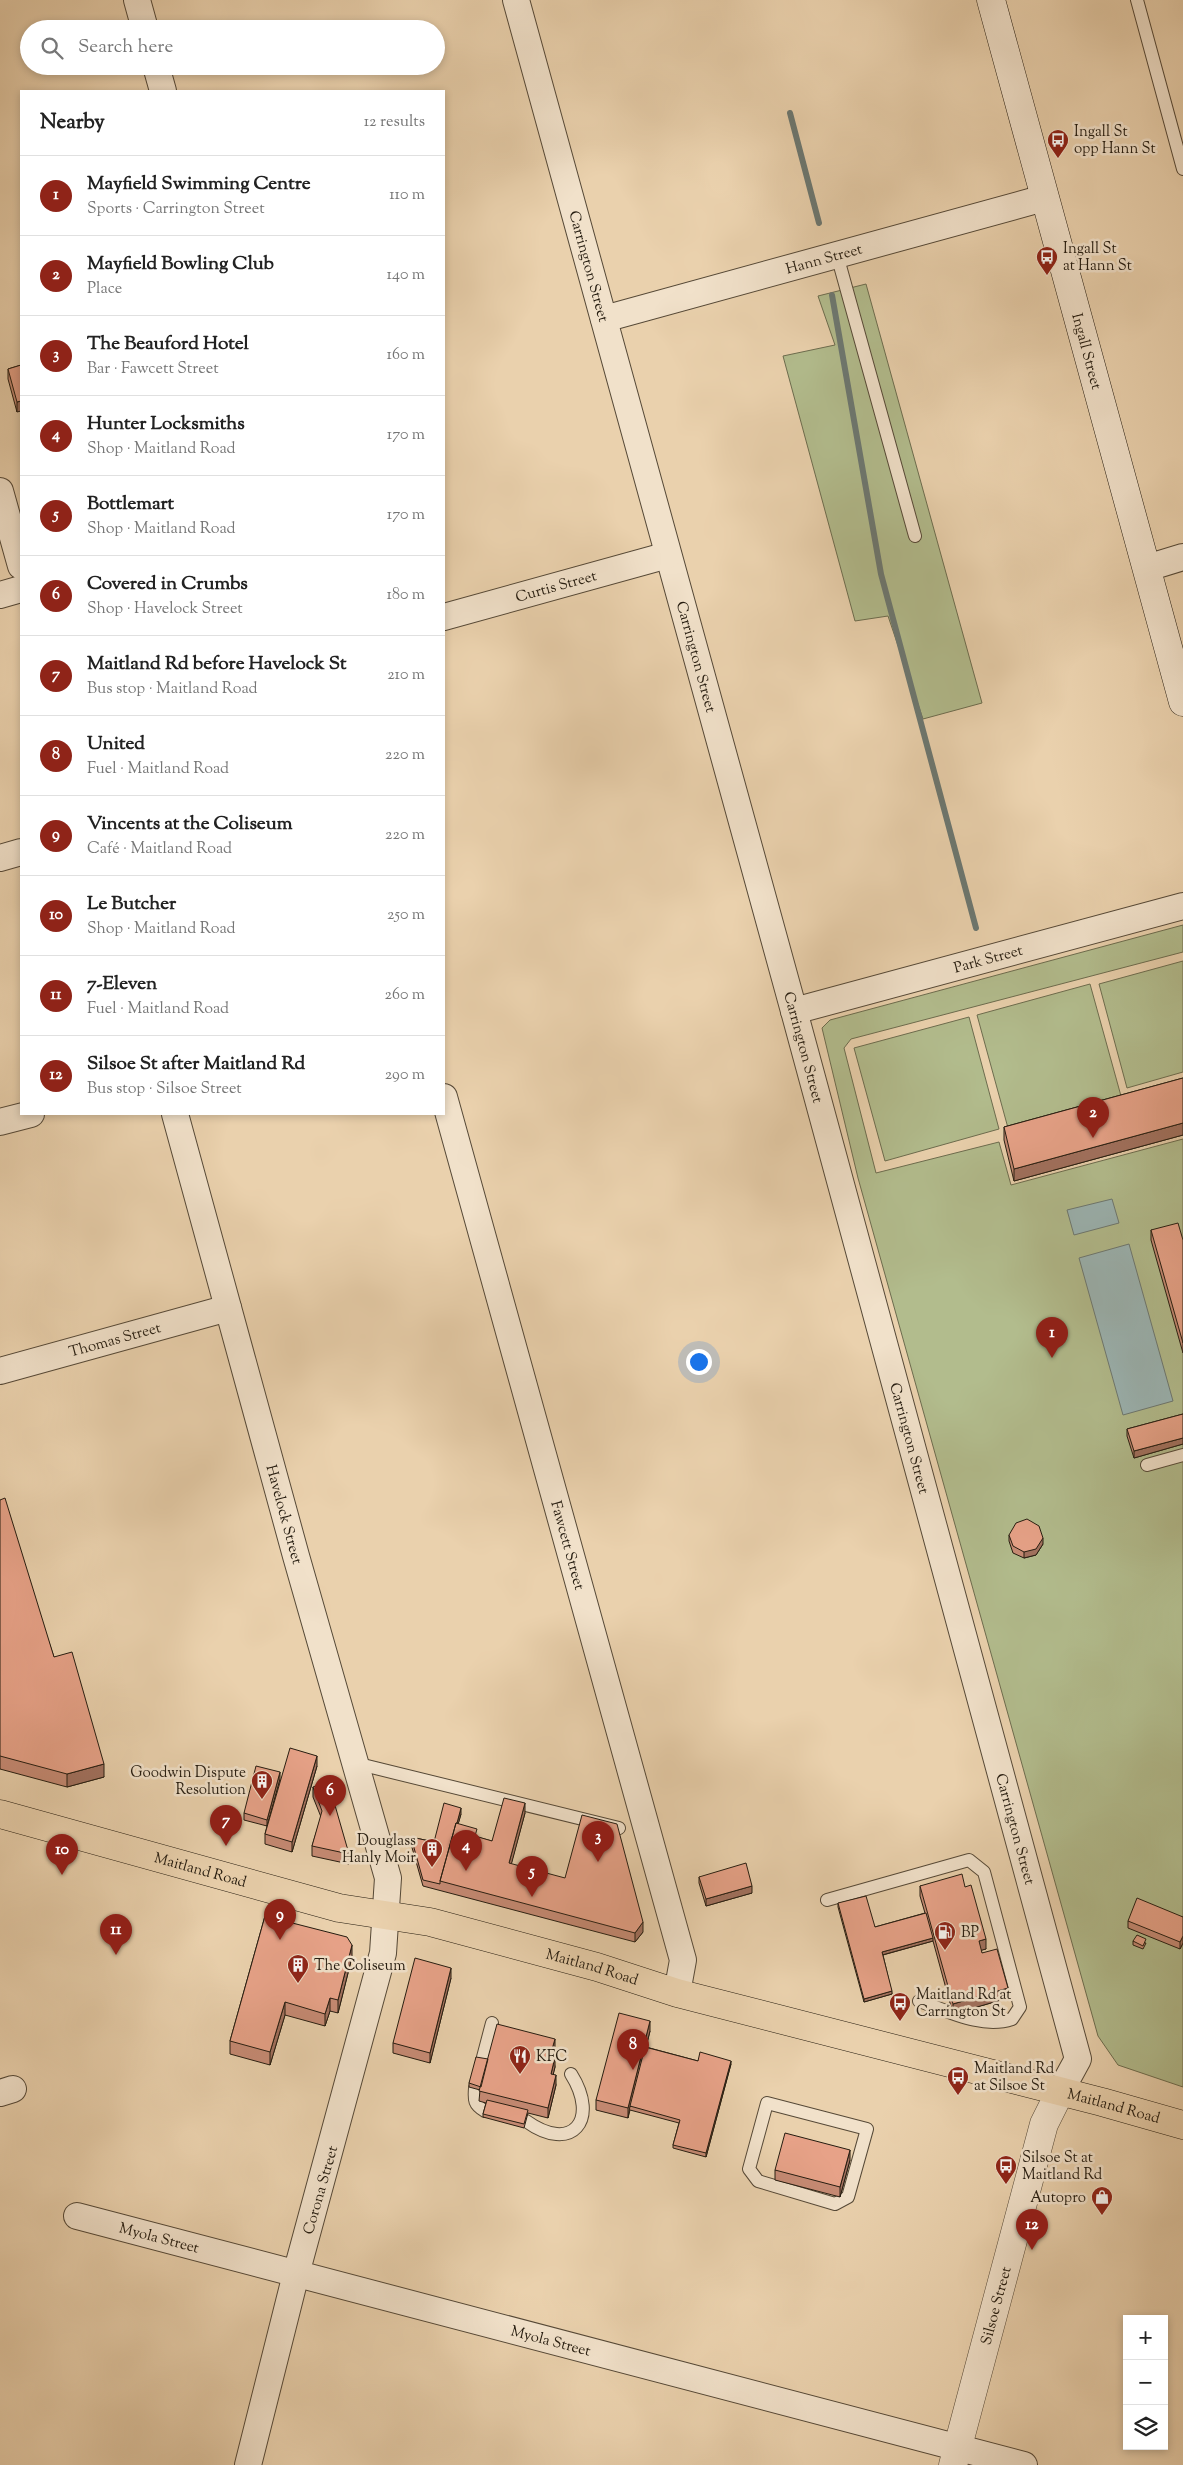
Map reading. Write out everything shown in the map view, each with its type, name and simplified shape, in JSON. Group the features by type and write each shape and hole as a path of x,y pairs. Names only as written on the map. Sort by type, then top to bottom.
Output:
{"main road":[{"name":"Ingall Street","path":"991,0 1183,702"},
{"name":"Maitland Road","path":"0,1814 339,1908 425,1920 564,1958 676,1993 1183,2125"},
{"name":"Silsoe Street","path":"955,2457 1044,2124 1060,2092"}],"street":[{"path":"137,0 143,20"},
{"name":"Carrington Street","path":"516,0 794,1011 1078,2059 1060,2092"},
{"path":"159,75 163,90"},
{"name":"Hann Street","path":"604,319 1044,198"},
{"path":"0,491 20,562"},
{"name":"Curtis Street","path":"445,617 668,555"},
{"path":"1146,568 1183,558"},
{"path":"0,595 20,589"},
{"path":"0,858 20,852"},
{"name":"Park Street","path":"794,1011 1183,906"},
{"name":"Fawcett Street","path":"445,1101 683,1960 676,1993"},
{"path":"0,1122 27,1115"},
{"name":"Havelock Street","path":"175,1115 388,1878 386,1915"},
{"name":"Thomas Street","path":"0,1371 228,1308"},
{"name":"Corona Street","path":"248,2465 296,2274 381,1963 386,1915"},
{"name":"Myola Street","path":"77,2216 296,2274 955,2457 1024,2465"}],"lane":[{"path":"1137,0 1183,169"},
{"path":"838,255 915,536"},
{"path":"1147,1464 1183,1455"},
{"path":"355,1763 619,1828"},
{"path":"827,1900 969,1860 984,1872 1020,2007 1012,2019 1003,2022 981,2022 919,2001"},
{"path":"482,2061 492,2023"},
{"path":"526,2121 539,2130 557,2135 568,2133 580,2124 584,2109 583,2098 571,2074"},
{"path":"475,2088 474,2100 478,2107 485,2111"},
{"path":"767,2103 867,2129 848,2197 836,2204 758,2181 749,2169 767,2103"}],"green space":[{"path":"866,284 982,703 923,719 888,616 855,621 783,356 835,345 818,296"},
{"path":"1183,925 1183,952 851,1039 844,1048 876,1173 999,1142 1011,1185 1183,1139 1183,2087 1118,2065 1098,2036 858,1178 822,1028 830,1020"},
{"path":"1183,961 1183,1072 1127,1088 1099,984"},
{"path":"1090,984 1121,1096 1008,1128 977,1015"},
{"path":"969,1017 999,1129 885,1161 854,1048"}],"water":[{"path":"1112,1199 1119,1223 1074,1235 1067,1210"},
{"path":"1129,1244 1173,1401 1123,1415 1079,1258"}],"building":[{"path":"20,365 20,401 17,402 8,369"},
{"path":"1183,1078 1183,1123 1014,1169 1004,1127"},
{"path":"1178,1223 1183,1240 1183,1343 1151,1230"},
{"path":"1183,1414 1183,1438 1134,1451 1127,1429"},
{"path":"5,1498 54,1657 72,1652 104,1764 67,1774 0,1756 0,1500"},
{"path":"1027,1519 1039,1526 1043,1538 1036,1549 1024,1552 1013,1546 1009,1535 1016,1523"},
{"path":"290,1748 317,1756 292,1842 265,1834"},
{"name":"Goodwin Dispute Resolution","path":"256,1766 280,1772 267,1820 244,1813"},
{"path":"328,1781 349,1854 312,1846 322,1811 313,1787"},
{"path":"504,1798 525,1803 509,1863 565,1878 582,1815 617,1824 643,1922 635,1933 440,1881 456,1823 477,1829 475,1836 492,1841"},
{"name":"Douglass Hanly Moir","path":"444,1803 461,1808 440,1884 423,1880 411,1837 434,1842"},
{"path":"746,1863 752,1886 706,1899 699,1877"},
{"path":"962,1874 965,1887 971,1885 986,1939 979,1941 982,1953 997,1949 1008,1988 953,2004 920,1886"},
{"path":"866,1896 875,1927 926,1913 933,1938 882,1952 892,1991 864,1999 838,1903"},
{"path":"1137,1898 1183,1917 1183,1936 1180,1942 1128,1921"},
{"name":"The Coliseum","path":"265,1916 347,1937 352,1945 338,2000 330,1998 325,2014 285,2002 270,2052 230,2041"},
{"path":"1137,1935 1146,1939 1143,1946 1133,1941"},
{"path":"415,1958 451,1968 430,2053 393,2043"},
{"path":"619,2013 650,2021 628,2108 596,2100"},
{"name":"KFC","path":"497,2024 555,2039 550,2056 555,2057 551,2074 556,2075 548,2108 479,2091"},
{"path":"645,2047 698,2061 700,2052 731,2061 706,2153 673,2145 680,2120 630,2106"},
{"path":"476,2057 488,2059 481,2087 469,2083"},
{"path":"487,2100 528,2110 524,2124 483,2114"},
{"path":"785,2133 850,2150 840,2187 775,2170"}],"waterway":[{"path":"790,113 819,223"},
{"path":"832,295 881,574 976,928"}],"place":[{"name":"Ingall St opp Hann St","path":"1058,159"},
{"name":"Ingall St at Hann St","path":"1047,276"},
{"name":"Mayfield Bowling Club","path":"1093,1138"},
{"name":"Mayfield Swimming Centre","path":"1052,1358"},
{"name":"Goodwin Dispute Resolution","path":"262,1800"},
{"name":"Covered in Crumbs","path":"330,1816"},
{"name":"Maitland Rd before Havelock St","path":"226,1846"},
{"name":"The Beauford Hotel","path":"598,1862"},
{"name":"Douglass Hanly Moir","path":"432,1868"},
{"name":"Hunter Locksmiths","path":"466,1871"},
{"name":"Le Butcher","path":"62,1875"},
{"name":"Bottlemart","path":"532,1897"},
{"name":"Vincents at the Coliseum","path":"280,1940"},
{"name":"BP","path":"945,1951"},
{"name":"7-Eleven","path":"116,1955"},
{"name":"The Coliseum","path":"298,1984"},
{"name":"Maitland Rd at Carrington St","path":"900,2022"},
{"name":"United","path":"633,2070"},
{"name":"KFC","path":"520,2075"},
{"name":"Maitland Rd at Silsoe St","path":"958,2096"},
{"name":"Silsoe St at Maitland Rd","path":"1006,2185"},
{"name":"Autopro","path":"1102,2216"},
{"name":"Silsoe St after Maitland Rd","path":"1032,2250"}]}
